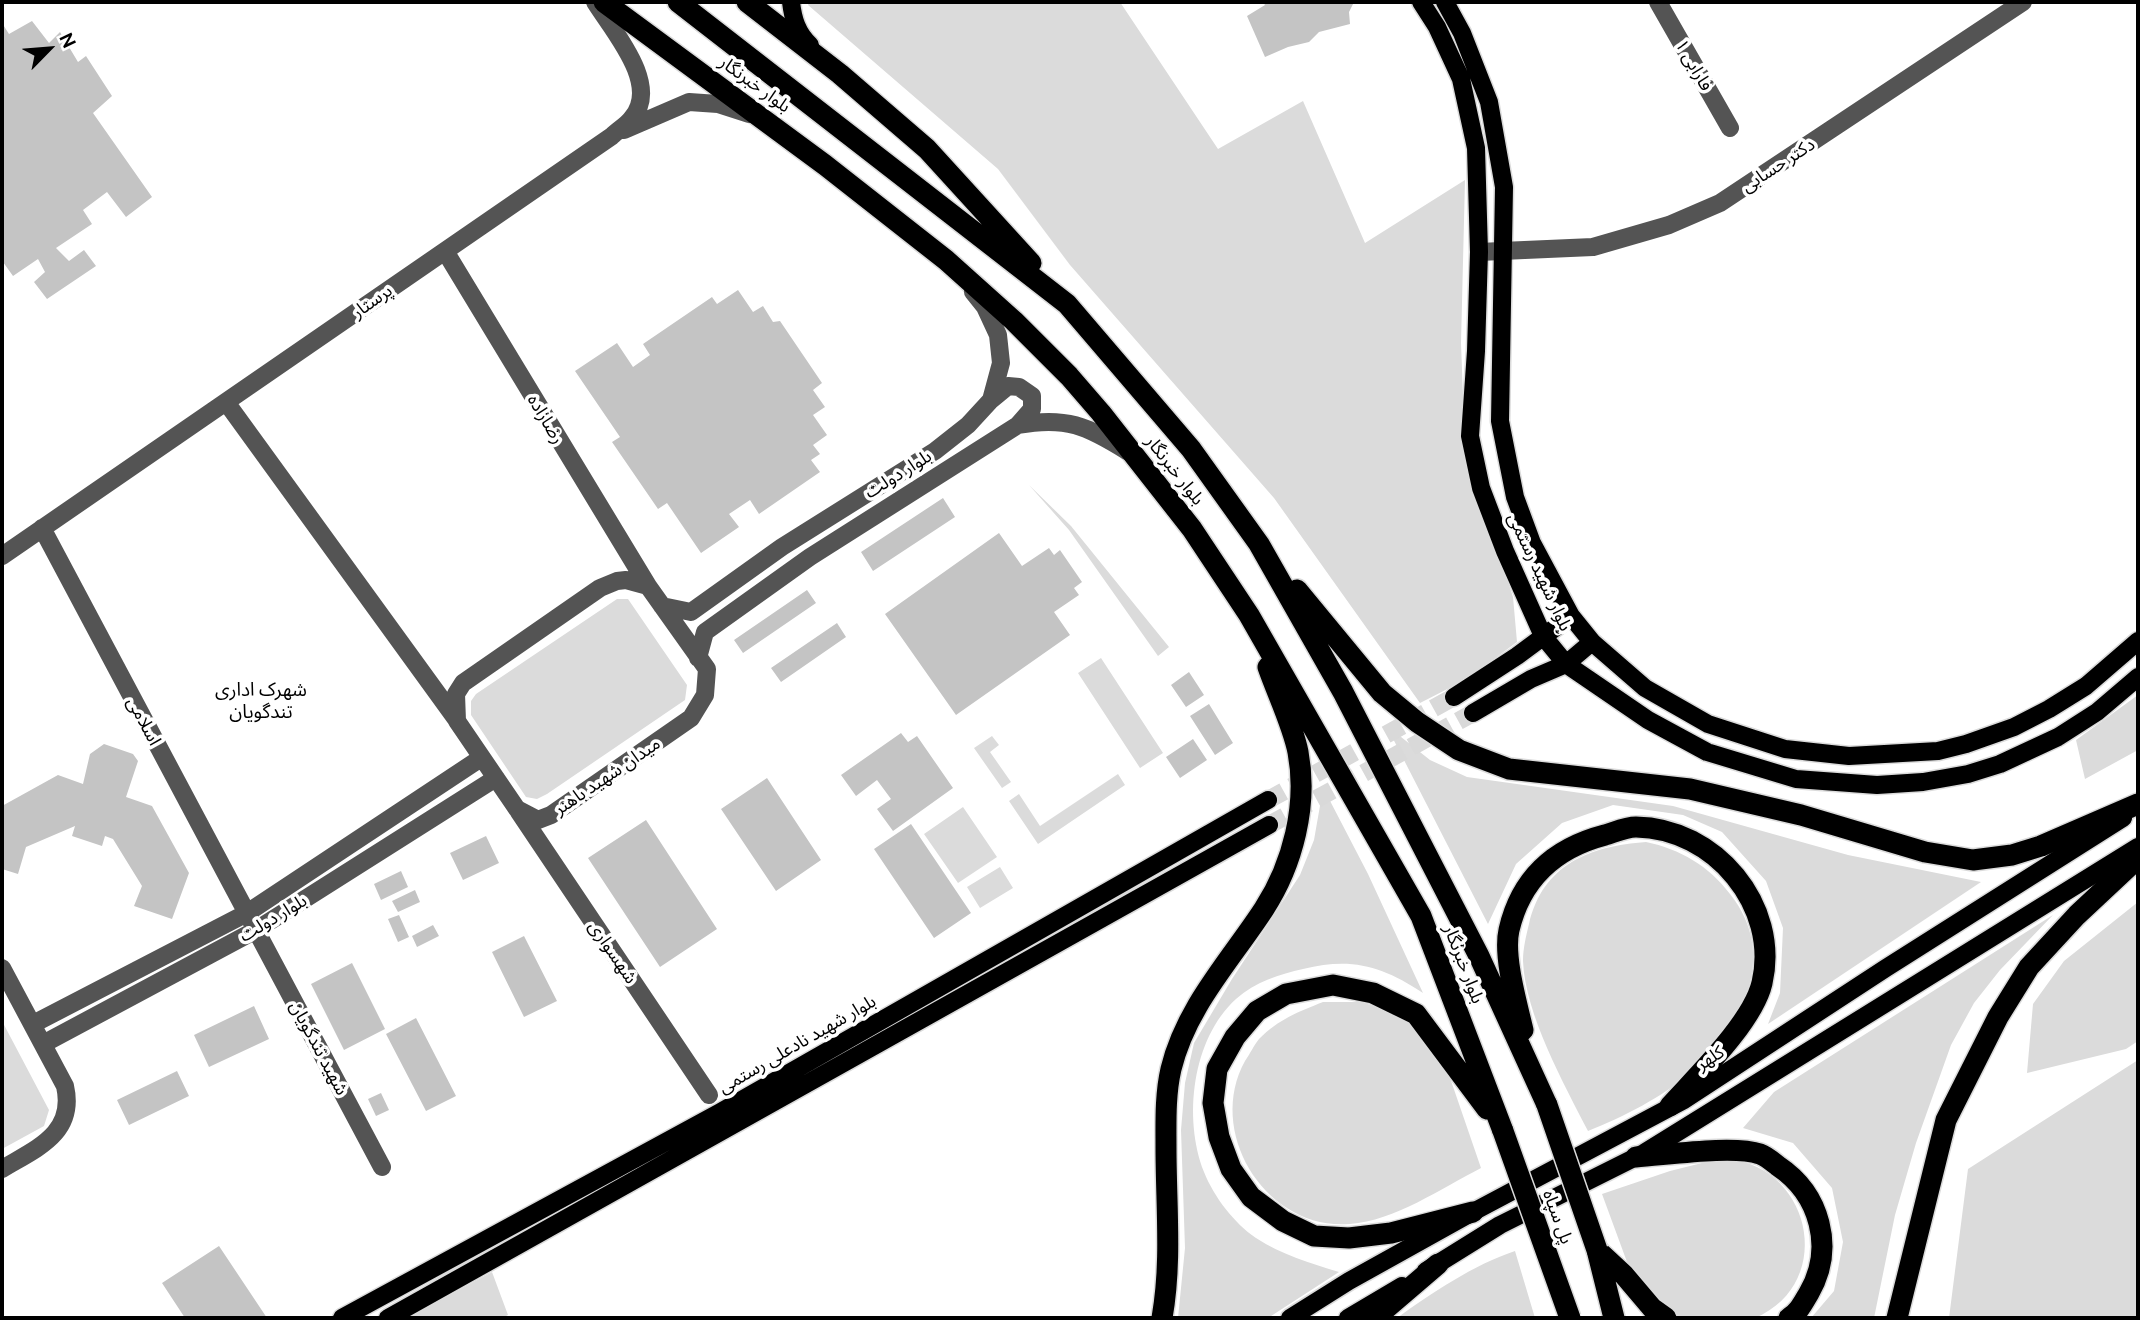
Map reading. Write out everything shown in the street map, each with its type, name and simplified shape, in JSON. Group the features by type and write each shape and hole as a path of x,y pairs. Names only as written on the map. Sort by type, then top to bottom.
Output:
{"highway":[{"name":"بلوار خبرنگار","path":"604,2 764,119 946,260 1014,321 1069,376 1135,456 1192,529 1250,615 1421,916 1503,1131"},
{"name":"بلوار خبرنگار","path":"678,2 1067,304 1191,449 1259,544 1343,692 1479,956 1547,1105"},
{"path":"747,2 840,74 928,149 1067,304"},
{"path":"1259,544 1382,693 1417,722 1459,750 1509,769 1690,789 1801,815 1925,852 1973,860 2012,855 2040,846 2138,806"},
{"path":"1162,1318 1168,1269 1166,1112 1171,1069 1192,1013 1225,962 1265,909 1283,874 1301,811 1298,752 1250,615"},
{"path":"1547,1105 1525,1036 1510,976 1508,932 1523,891 1549,860 1588,839 1634,827 1670,832 1702,846 1731,869 1754,905 1766,946 1762,985 1748,1014 1670,1106"},
{"path":"1896,1318 1946,1120 1998,1017 2029,967 2069,923 2138,858"},
{"path":"1473,1212 1391,1233 1349,1238 1314,1236 1283,1221 1251,1197 1231,1169 1219,1138 1213,1103 1217,1069 1235,1037 1257,1011 1286,994 1333,985 1373,993 1416,1014 1503,1131"},
{"name":"پل سپاه","path":"1547,1105 1597,1250"},
{"name":"پل سپاه","path":"1503,1131 1570,1318"},
{"path":"1636,1157 1728,1151 1761,1154 1794,1177 1816,1209 1823,1251 1814,1284 1797,1314 1789,1318"},
{"path":"1597,1250 1614,1318"},
{"path":"1597,1250 1624,1275 1652,1308 1666,1318"},
{"path":"1374,1318 1438,1264"}],"main road":[{"path":"791,2 793,19 803,39 840,74"},
{"name":"بلوار شهید رستمی","path":"1421,2 1437,27 1461,79 1476,148 1479,252 1470,436 1481,488 1505,551 1543,636 1566,664 1648,720 1707,752 1796,779 1877,785 1968,775 2000,764 2058,737 2097,712 2138,677"},
{"name":"بلوار شهید رستمی","path":"1444,2 1462,33 1489,102 1504,187 1500,421 1515,497 1532,543 1571,616 1592,642 1645,688 1708,724 1785,749 1849,756 1938,751 2014,727 2087,686 2138,641"},
{"path":"1454,697 1571,616"},
{"path":"1473,713 1531,679 1566,664 1592,642"},
{"name":"بلوار شهید نادعلی رستمی","path":"342,1318 719,1113 1268,800"},
{"name":"کلهر","path":"1290,1318 1473,1212 1684,1100 2138,806"},
{"path":"388,1318 1269,825"},
{"path":"1348,1318 1500,1225 1636,1157 2138,847"}],"street":[{"name":"پرستار","path":"2,556 612,136 634,117 642,96 640,74 595,2"},
{"name":"فارابی ۱","path":"1658,2 1730,128"},
{"name":"دکتر حسابی","path":"1479,252 1593,247 1669,225 1720,203 2023,2"},
{"path":"612,136 689,102 718,104 764,119"},
{"name":"رضازاده","path":"444,251 648,586"},
{"name":"بلوار دولت","path":"662,606 691,612 782,547 935,451 968,425 991,400 1001,363 998,335 985,307 946,260"},
{"path":"991,400 1008,386 1019,387 1032,396 1032,408 1018,425"},
{"path":"226,402 457,721 517,809"},
{"name":"بلوار دولت","path":"698,658 705,632 810,557 1018,425 1055,421 1092,429 1135,456"},
{"name":"اسلامی","path":"42,528 256,930"},
{"path":"457,721 456,694 463,683 600,587 626,580 648,586"},
{"name":"میدان شهید باهنر","path":"517,809 538,820 551,815 691,718 702,704 707,669 648,586"},
{"name":"بلوار دولت","path":"33,1024 247,913 481,758"},
{"name":"بلوار دولت","path":"43,1044 256,930 496,778"},
{"name":"شهسواری","path":"517,809 709,1096"},
{"name":"شهید تندگویان","path":"256,930 382,1167"},
{"path":"2,968 7,986 33,1024 65,1086 67,1098 62,1123 48,1142 2,1168"}],"shaded area":[{"path":"809,2 1120,2 1218,149 1303,101 1365,243 1465,180 1461,343 1465,449 1513,597 1517,642 1467,679 1420,703 1274,498 1070,265 998,169 808,5"},
{"path":"1029,485 1071,526 1169,647 1158,656 1069,530"},
{"path":"617,599 628,599 687,685 685,700 547,794 537,799 526,797 471,715 471,701 476,694"},
{"path":"1101,658 1163,753 1140,768 1078,673"},
{"path":"2138,695 2138,750 2085,779 2076,740"},
{"path":"1386,725 1430,760 1467,777 1673,806 1848,855 1981,882 1768,1024 1780,993 1783,928 1766,881 1722,832 1683,815 1613,805 1562,823 1516,864 1488,924"},
{"path":"992,736 999,745 990,752 1011,782 1002,788 974,748"},
{"path":"1118,774 1125,785 1038,844 1009,801 1019,794 1040,826"},
{"path":"1328,797 1368,874 1423,993 1394,976 1366,966 1321,965 1259,983 1236,999 1221,1016 1209,1035 1201,1057 1193,1104 1198,1151 1208,1181 1233,1217 1256,1238 1286,1254 1339,1272 1268,1318 1178,1318 1185,1248 1181,1130 1185,1083 1194,1043 1300,875 1314,840 1321,800"},
{"path":"963,807 997,857 958,883 924,834"},
{"path":"1646,842 1671,849 1693,860 1722,884 1745,917 1752,941 1753,965 1739,1012 1710,1054 1668,1090 1642,1106 1588,1131 1538,1026 1525,982 1523,961 1526,938 1536,903 1545,886 1557,873 1588,854 1625,844"},
{"path":"1000,867 1013,888 980,908 967,887"},
{"path":"2138,902 2138,1041 2126,1049 2027,1073 2033,1004 2064,961"},
{"path":"2053,915 2000,970 1974,1003 1951,1045 1916,1143 1895,1215 1874,1318 1811,1318 1834,1291 1843,1242 1832,1188 1793,1143 1743,1128 1774,1092"},
{"path":"1323,1002 1362,1002 1398,1014 1428,1039 1448,1072 1481,1168 1401,1210 1367,1222 1320,1222 1293,1212 1270,1194 1251,1172 1239,1146 1233,1118 1235,1089 1245,1061 1266,1032 1281,1021"},
{"path":"2,1021 49,1110 44,1126 2,1149"},
{"path":"2138,1060 2138,1318 1949,1318 1968,1169"},
{"path":"1718,1159 1749,1164 1774,1178 1792,1199 1802,1224 1805,1251 1798,1278 1782,1301 1755,1318 1679,1318 1642,1288 1627,1262 1602,1194 1670,1171"},
{"path":"1515,1251 1535,1318 1397,1318 1469,1272"},
{"path":"492,1272 508,1315 502,1318 407,1318"}],"building":[{"path":"1263,2 1354,2 1349,12 1350,24 1319,32 1309,42 1265,57 1247,16 1265,5"},
{"path":"32,21 49,43 60,32 78,62 86,56 112,96 93,113 152,197 126,217 107,192 83,210 92,224 56,248 69,261 84,250 96,266 47,299 34,282 45,272 38,259 13,276 2,263 2,23 9,34"},
{"path":"738,290 753,312 763,306 773,322 780,321 822,383 813,390 825,407 813,415 827,435 813,445 820,454 811,460 820,472 759,514 750,500 729,514 739,527 701,553 667,503 658,509 612,442 620,437 575,371 617,343 633,367 650,355 643,344 712,297 717,304"},
{"path":"943,498 955,517 873,571 861,552"},
{"path":"999,533 1022,566 1049,548 1054,555 1060,550 1082,582 1074,588 1079,595 1054,612 1070,635 956,715 885,614"},
{"path":"807,590 816,603 743,653 734,640"},
{"path":"837,623 846,637 781,682 771,668"},
{"path":"1189,672 1204,695 1186,707 1171,685"},
{"path":"1209,704 1233,743 1215,755 1190,716"},
{"path":"901,733 908,742 917,736 953,788 893,831 877,809 891,799 877,780 856,796 841,775"},
{"path":"1193,739 1207,760 1180,778 1166,757"},
{"path":"104,744 133,754 138,761 126,797 152,806 189,873 172,919 134,906 142,886 113,839 105,836 102,846 72,836 75,826 26,847 18,874 2,869 2,806 58,775 83,784 90,754"},
{"path":"767,778 821,860 776,891 721,809"},
{"path":"646,820 717,929 660,967 588,858"},
{"path":"911,824 971,913 934,938 874,849"},
{"path":"486,836 499,863 463,880 450,853"},
{"path":"401,871 408,887 381,900 374,884"},
{"path":"415,890 420,902 398,912 392,901"},
{"path":"399,915 409,937 398,942 388,919"},
{"path":"433,925 439,936 417,947 412,936"},
{"path":"524,936 557,1001 524,1017 492,952"},
{"path":"352,963 385,1029 344,1050 311,984"},
{"path":"254,1006 269,1039 209,1067 194,1035"},
{"path":"416,1018 456,1096 426,1111 386,1034"},
{"path":"177,1071 189,1096 129,1125 117,1100"},
{"path":"381,1093 389,1110 376,1116 368,1099"},
{"path":"219,1246 267,1318 185,1318 162,1283"}],"tunnel":[{"path":"1268,800 1454,697"},
{"path":"1269,825 1473,713"}],"district":[{"name":"شهرک اداری تندگویان","path":"261,701"}]}
